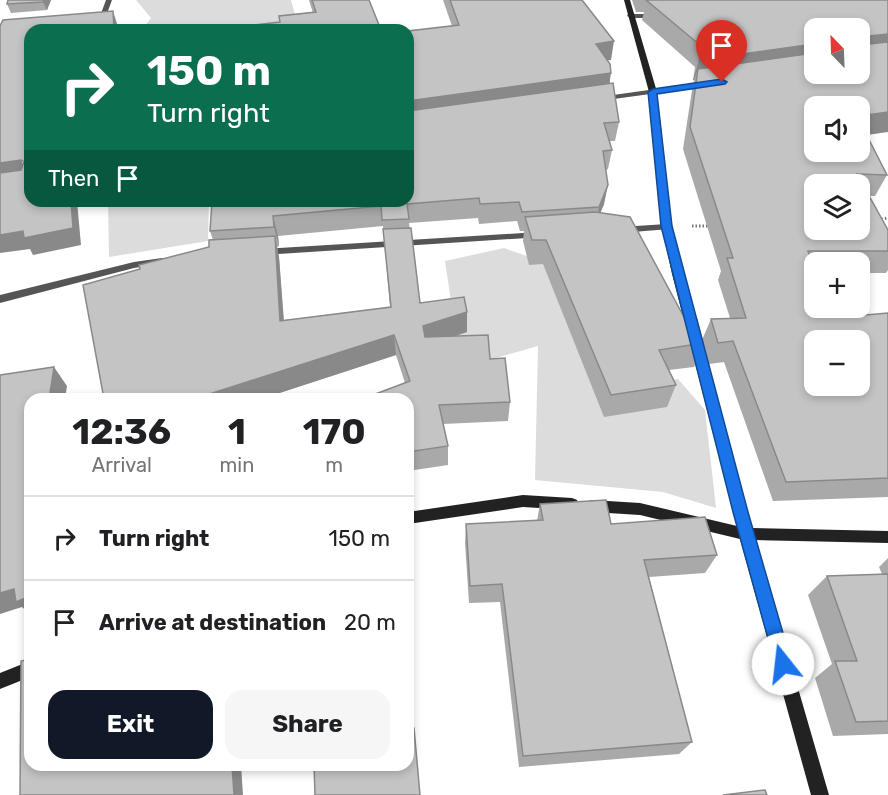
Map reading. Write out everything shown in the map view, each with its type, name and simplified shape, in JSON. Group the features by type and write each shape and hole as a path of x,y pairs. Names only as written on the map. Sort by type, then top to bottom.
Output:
{"street":[{"path":"102,17 109,0"},
{"path":"627,0 653,92 667,226 677,274 746,534 820,795"},
{"path":"631,16 663,16"},
{"path":"594,100 711,83"},
{"path":"609,230 667,226"},
{"path":"248,253 552,234"},
{"path":"0,299 134,266 168,260"},
{"path":"414,517 523,501 640,509 746,534 888,537"},
{"path":"0,681 24,671"}],"path":[{"path":"870,221 888,218"},
{"path":"667,226 712,226"}],"shaded area":[{"path":"136,0 291,0 298,24 146,24 151,18"},
{"path":"108,207 209,207 208,241 109,257"},
{"path":"504,248 557,267 655,383 678,379 705,410 716,508 663,492 535,480 538,346 471,365 458,348 445,261"}],"building":[{"path":"8,0 44,0 43,2 7,4"},
{"path":"312,0 369,0 379,24 263,24 280,22 279,16 316,12"},
{"path":"450,0 582,0 614,41 596,44 610,64 611,73 414,100 414,30 459,25"},
{"path":"646,0 888,0 888,34 870,36 870,18 804,18 804,45 699,60 701,46"},
{"path":"113,11 114,24 24,24 24,162 21,160 0,163 0,26 3,20"},
{"path":"888,42 888,112 870,115 870,96 804,96 804,162 870,162 870,142 887,175 804,174 804,240 870,240 870,197 888,230 888,251 804,252 804,318 870,318 870,315 888,313 888,478 786,482 733,341 718,343 711,319 746,318 727,258 733,258 690,127 698,69 804,54 804,84 870,84 870,44"},
{"path":"613,83 619,122 604,123 612,150 603,151 608,185 599,207 522,212 519,202 480,204 479,198 414,203 414,110"},
{"path":"24,162 24,207 71,207 73,228 24,238 23,231 0,235 0,173 21,170"},
{"path":"212,207 370,207 273,216 274,227 210,231"},
{"path":"381,207 407,207 409,219 382,220"},
{"path":"595,212 630,217 684,317 696,317 703,343 659,350 676,385 611,395 546,240 532,240 525,217"},
{"path":"411,228 420,303 464,297 467,312 423,326 425,337 488,335 490,359 505,358 510,402 439,405 448,446 414,451 414,393 378,393 410,381 394,335 213,393 103,393 83,285 140,269 139,265 209,247 209,240 275,236 280,321 391,307 383,229"},
{"path":"54,367 50,393 24,393 24,599 16,602 14,589 0,593 0,375"},
{"path":"606,500 611,524 705,517 717,555 644,560 692,742 523,756 502,584 470,586 466,524 543,520 540,504"},
{"path":"888,574 888,721 856,722 835,661 857,661 827,576"},
{"path":"24,660 24,771 232,771 234,795 20,795 21,661"},
{"path":"414,728 420,795 315,795 314,771 414,771"},
{"path":"765,790 767,795 723,795"}],"route":[{"path":"722,82 653,92 667,226 677,274 783,664"}]}
